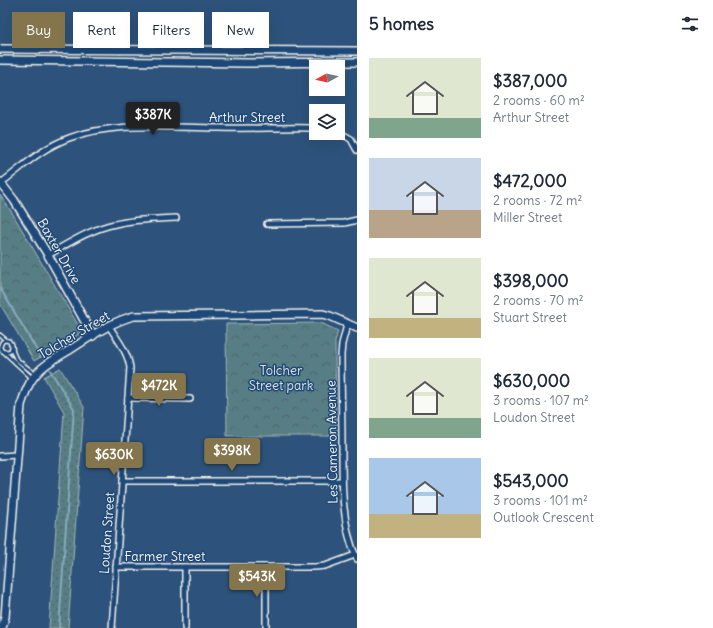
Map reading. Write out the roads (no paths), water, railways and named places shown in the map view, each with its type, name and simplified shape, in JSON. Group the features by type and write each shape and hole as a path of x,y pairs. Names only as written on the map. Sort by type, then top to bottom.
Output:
{"street":[{"path":"0,48 357,51"},
{"path":"0,60 248,63 357,62"},
{"name":"Arthur Street","path":"0,182 30,159 51,146 70,138 99,130 131,127 309,128"},
{"path":"345,136 355,141 357,150"},
{"name":"Baxter Drive","path":"0,182 14,200 48,255 93,336"},
{"path":"48,255 74,240 114,224 136,220 176,218"},
{"path":"267,224 344,223 357,220"},
{"name":"Tolcher Street","path":"2,628 5,617 21,405 24,394 34,376 54,359 109,326 134,316 323,314 357,328"},
{"name":"Les Cameron Avenue","path":"347,325 341,355 342,481 343,505 356,557"},
{"name":"Loudon Street","path":"109,326 129,361 130,377 112,628"},
{"path":"128,398 190,399"},
{"path":"0,456 17,455"},
{"path":"122,481 342,481"},
{"name":"Farmer Street","path":"116,567 325,566 356,557"},
{"path":"185,567 185,628"},
{"path":"266,567 266,628"}],"lane":[{"path":"0,335 12,344 13,354 16,359 34,376"},
{"path":"8,341 3,341 0,347 4,352 34,376"},
{"path":"4,352 10,351 12,344"}],"waterway":[{"path":"0,288 41,357"},
{"path":"50,370 74,409 59,628"}],"park label":[{"name":"Tolcher Street park","path":"281,378"}]}
